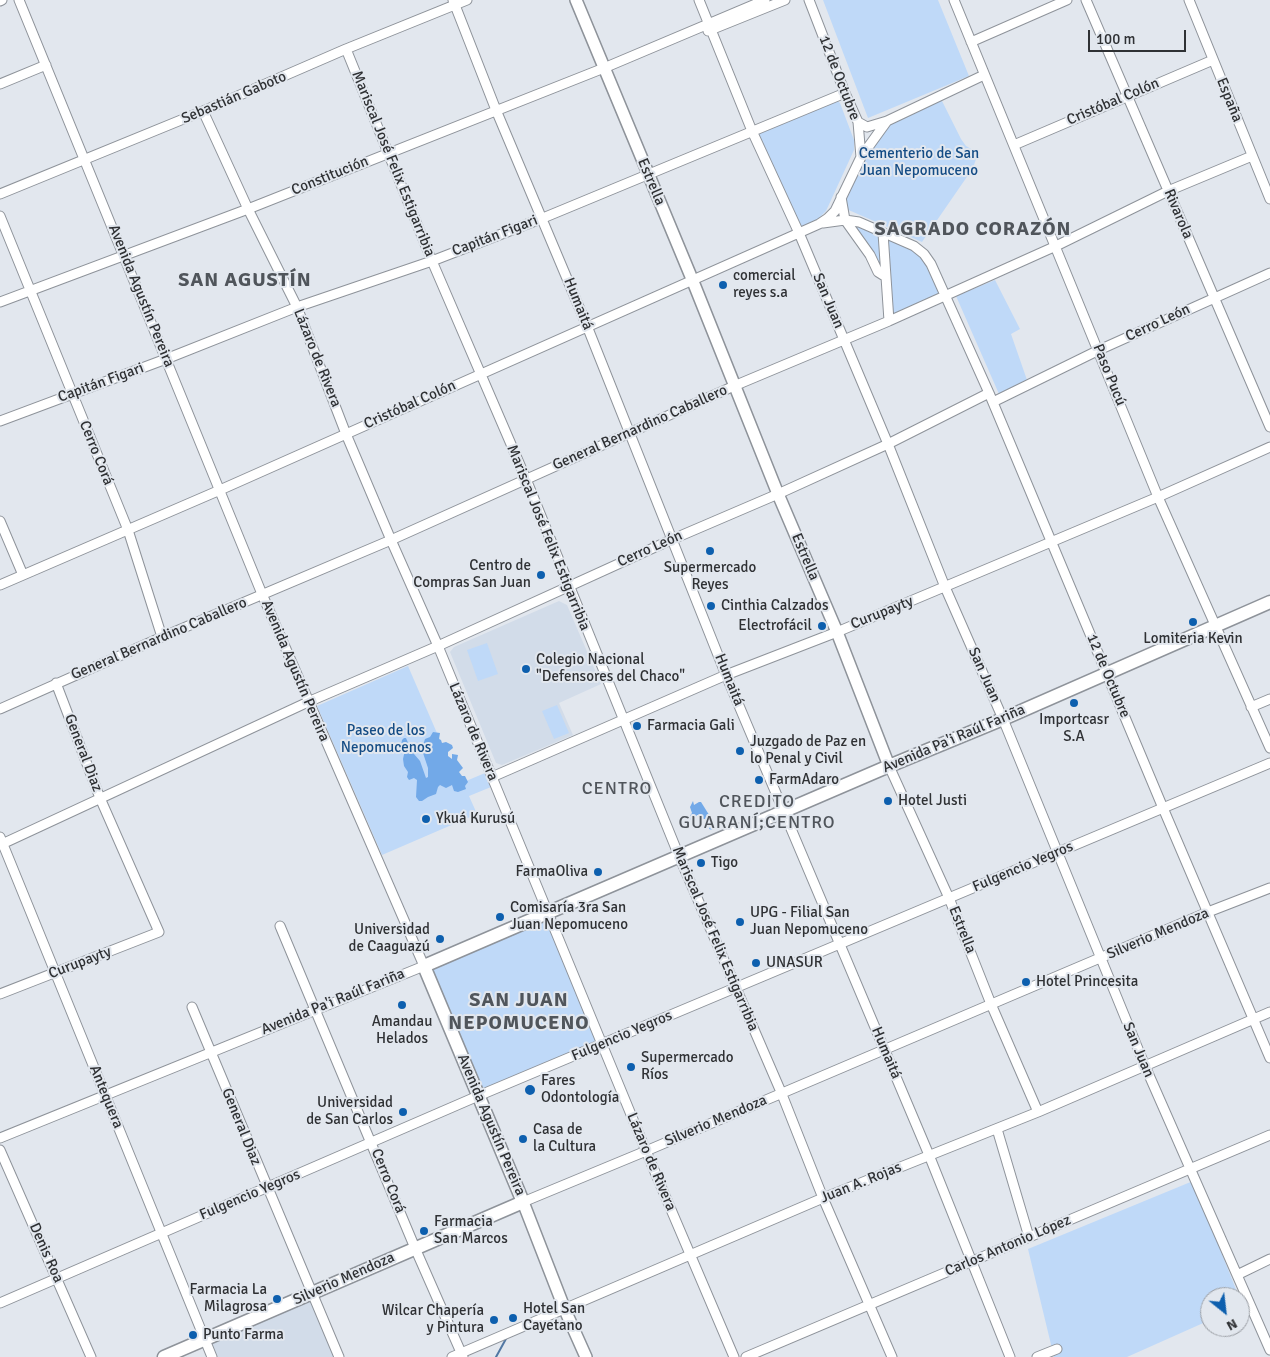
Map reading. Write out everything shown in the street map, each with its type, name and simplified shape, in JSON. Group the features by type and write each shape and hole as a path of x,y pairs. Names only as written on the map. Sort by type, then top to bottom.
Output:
{"highway":[{"name":"Avenida Pa'i Raúl Fariña","path":"424,966 783,811 1003,719 1270,602"},
{"name":"Avenida Agustín Pereira","path":"424,966 523,1202"},
{"name":"Silverio Mendoza","path":"164,1357 523,1202"}],"main road":[{"name":"Estrella","path":"576,0 692,279 778,494 837,632 889,766"},
{"name":"Avenida Agustín Pereira","path":"523,1202 565,1310 586,1357"}],"street":[{"name":"Avenida Agustín Pereira","path":"19,0 262,594 424,966"},
{"name":"Sebastián Gaboto","path":"0,194 203,111 454,2 467,0"},
{"name":"San Juan","path":"699,0 752,131 799,232 888,444 945,587 1003,719 1144,1066 1270,1350"},
{"name":"Constitución","path":"710,27 766,0"},
{"name":"Constitución","path":"0,302 123,254 248,209 685,35 785,0"},
{"name":"12 de Octubre","path":"809,0 858,122 861,157"},
{"name":"Paso Pucú","path":"954,0 1158,497 1270,748"},
{"path":"971,42 1068,0"},
{"name":"Rivarola","path":"1086,0 1270,427"},
{"name":"España","path":"1189,0 1270,199"},
{"name":"Humaitá","path":"454,2 496,110 587,326 726,675 885,1049 1010,1357"},
{"name":"Mariscal José Felix Estigarribia","path":"346,49 432,261 526,479 679,856 781,1092 823,1198 892,1357"},
{"name":"Cristóbal Colón","path":"1014,145 1213,60"},
{"path":"0,84 46,65"},
{"path":"858,122 868,126 888,121 984,75"},
{"name":"Capitán Figari","path":"0,421 166,359 297,307 432,261 543,218 845,93"},
{"name":"Lázaro de Rivera","path":"203,111 248,209 297,307 346,434 390,540 438,646 646,1151 734,1357"},
{"path":"819,224 835,211 861,157 888,121"},
{"name":"General Bernardino Caballero","path":"0,709 162,637 390,540 734,386 889,321 1056,246 1168,191 1252,156"},
{"path":"841,197 845,220 870,255 878,272 886,277"},
{"name":"Cerro Corá","path":"0,216 128,530 162,637"},
{"path":"819,224 845,220"},
{"name":"12 de Octubre","path":"845,220 858,222 914,246 924,254 931,264 991,397 1270,1058"},
{"name":"Cristóbal Colón","path":"0,585 220,490 819,224"},
{"path":"882,233 889,321"},
{"name":"Cerro León","path":"1,842 308,702 438,646 673,539 778,494 1270,273"},
{"name":"Curupayty","path":"492,777 726,675 945,587 1158,497 1270,447"},
{"path":"0,521 23,575"},
{"name":"General Diaz","path":"56,683 100,798 159,932"},
{"path":"1251,707 1270,699"},
{"name":"Fulgencio Yegros","path":"0,1303 478,1096 1270,763"},
{"name":"Estrella","path":"889,766 949,898 991,1004 1038,1112"},
{"name":"Antequera","path":"1,842 106,1094 160,1233 212,1357"},
{"name":"Silverio Mendoza","path":"523,1202 1208,912 1270,888"},
{"name":"Cerro Corá","path":"280,926 415,1248 463,1355"},
{"name":"Curupayty","path":"0,994 159,932"},
{"name":"Avenida Pa'i Raúl Fariña","path":"0,1138 210,1051 424,966"},
{"name":"General Diaz","path":"192,1007 339,1357"},
{"name":"Juan A. Rojas","path":"452,1357 463,1355 823,1198 1038,1112 1270,1012"},
{"path":"997,1129 1029,1238"},
{"name":"Carlos Antonio López","path":"746,1357 1270,1135"},
{"name":"Denis Roa","path":"0,1150 58,1279 90,1357"},
{"path":"1237,1275 1270,1259"},
{"path":"1037,1357 1057,1350"}],"shaded area":[{"name":"Colegio Nacional \"Defensores del Chaco\"","path":"559,601 567,605 601,684 559,703 573,735 502,765 496,763 450,652 454,647"},
{"path":"433,732 440,733 439,739 442,743 446,742 452,745 453,748 448,752 448,756 452,759 452,754 458,755 457,760 463,768 459,772 462,776 465,776 468,782 465,786 466,789 458,792 454,791 452,785 446,788 440,785 436,794 419,801 416,797 417,780 414,778 409,780 407,777 408,772 404,766 403,759 405,750 401,746 402,740 406,738 409,745 416,746 417,749 414,754 420,761 426,778 428,777 428,768 423,753 423,745 425,739 430,737"},
{"path":"693,801 694,805 701,802 711,818 710,820 715,829 709,829 710,827 706,819 702,819 700,815 697,815 693,821 691,820 689,817 692,813 690,807"},
{"path":"311,1296 335,1357 214,1357 207,1341"}],"green space":[{"path":"823,0 938,0 969,76 868,118"},
{"name":"Cementerio de San Juan Nepomuceno","path":"940,97 961,139 966,146 973,150 976,159 973,168 922,242 844,208 840,197 889,123"},
{"path":"836,100 840,103 854,140 854,150 826,211 818,219 800,228 758,134 760,131"},
{"path":"859,222 924,254 945,295 889,321 886,277 849,226"},
{"path":"995,280 1020,329 1011,334 1027,380 999,394 956,296"},
{"path":"487,643 498,674 478,681 467,650"},
{"name":"Paseo de los Nepomucenos","path":"408,666 459,784 485,773 491,787 469,796 477,814 382,855 317,706"},
{"path":"557,705 569,733 554,739 542,711"},
{"path":"548,914 600,1044 479,1095 425,967"},
{"path":"1193,1181 1235,1287 1200,1287 1200,1324 1127,1357 1054,1357 1028,1249"}],"waterway":[{"path":"496,1357 507,1337"}],"place":[{"name":"comercial reyes s.a","path":"723,285"},
{"name":"Supermercado Reyes","path":"710,551"},
{"name":"Centro de Compras San Juan","path":"541,575"},
{"name":"Cinthia Calzados","path":"711,606"},
{"name":"Lomiteria Kevin","path":"1193,622"},
{"name":"Electrofácil","path":"822,626"},
{"name":"Colegio Nacional \"Defensores del Chaco\"","path":"526,669"},
{"name":"Importcasr S.A","path":"1074,703"},
{"name":"Farmacia Gali","path":"637,726"},
{"name":"Juzgado de Paz en lo Penal y Civil","path":"740,751"},
{"name":"FarmAdaro","path":"759,780"},
{"name":"Hotel Justi","path":"888,801"},
{"name":"Ykuá Kurusú","path":"426,819"},
{"name":"Tigo","path":"701,863"},
{"name":"FarmaOliva","path":"598,872"},
{"name":"Comisaría 3ra San Juan Nepomuceno","path":"500,917"},
{"name":"UPG - Filial San Juan Nepomuceno","path":"740,922"},
{"name":"Universidad de Caaguazú","path":"440,939"},
{"name":"UNASUR","path":"756,963"},
{"name":"Hotel Princesita","path":"1026,982"},
{"name":"Amandau Helados","path":"402,1005"},
{"name":"Supermercado Ríos","path":"631,1067"},
{"name":"Fares Odontología","path":"530,1090"},
{"name":"Universidad de San Carlos","path":"403,1112"},
{"name":"Casa de la Cultura","path":"523,1139"},
{"name":"Farmacia San Marcos","path":"424,1231"},
{"name":"Farmacia La Milagrosa","path":"277,1299"},
{"name":"Hotel San Cayetano","path":"513,1318"},
{"name":"Wilcar Chapería y Pintura","path":"494,1320"},
{"name":"Punto Farma","path":"193,1335"}],"district":[{"name":"SAGRADO CORAZÓN","path":"973,230"},
{"name":"SAN AGUSTÍN","path":"245,281"},
{"name":"CENTRO","path":"617,789"},
{"name":"CREDITO GUARANÍ;CENTRO","path":"757,812"},
{"name":"SAN JUAN NEPOMUCENO","path":"519,1012"}]}
